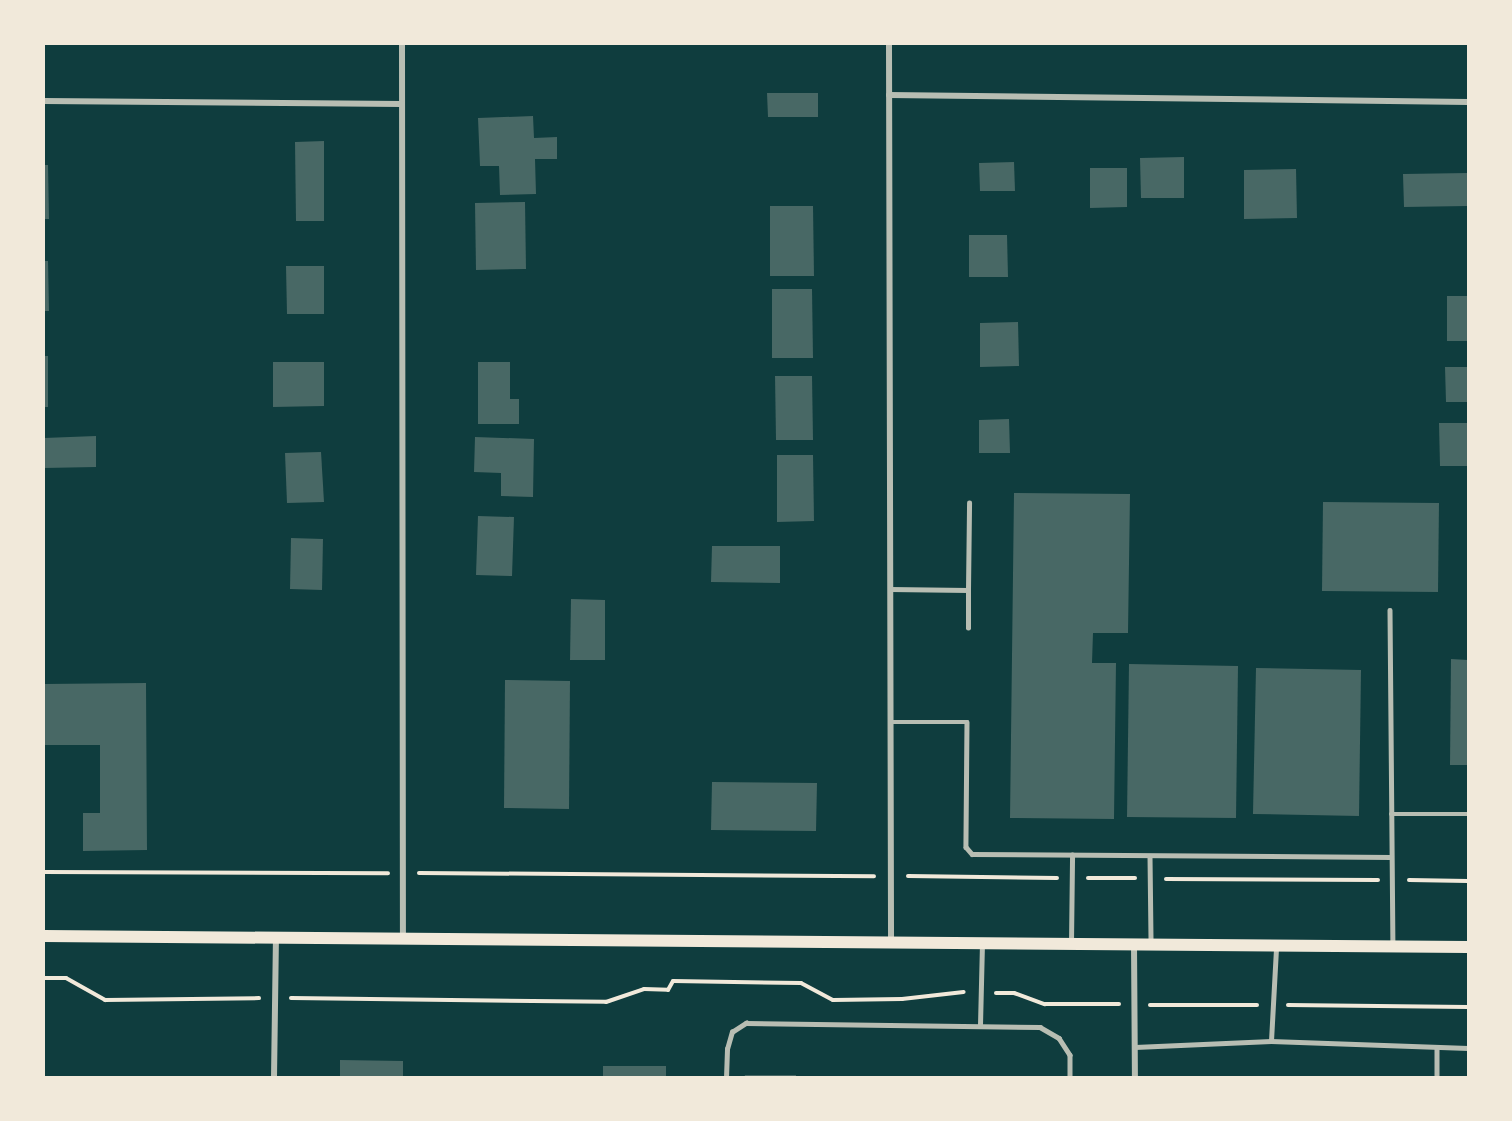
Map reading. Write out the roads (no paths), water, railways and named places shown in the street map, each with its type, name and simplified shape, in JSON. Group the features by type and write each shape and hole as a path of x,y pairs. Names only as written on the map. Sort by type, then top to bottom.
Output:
{"main road":[{"path":"44,936 1468,947"}],"street":[{"path":"402,44 403,938"},
{"path":"889,44 891,942"},
{"path":"889,95 1468,102"},
{"path":"44,101 402,104"},
{"path":"274,1077 276,937"},
{"path":"1134,944 1135,1077"}],"lane":[{"path":"968,628 969,503"},
{"path":"890,590 968,590"},
{"path":"1390,610 1393,946"},
{"path":"890,722 966,722 966,847 972,855 1391,857"},
{"path":"1391,813 1468,814"},
{"path":"1071,943 1072,855"},
{"path":"1150,856 1151,944"},
{"path":"980,1024 982,943"},
{"path":"1271,1041 1276,945"},
{"path":"726,1077 732,1032 746,1023 1040,1026 1059,1038 1070,1055 1070,1077"},
{"path":"1135,1047 1271,1041 1468,1048"},
{"path":"1437,1047 1437,1077"}]}
